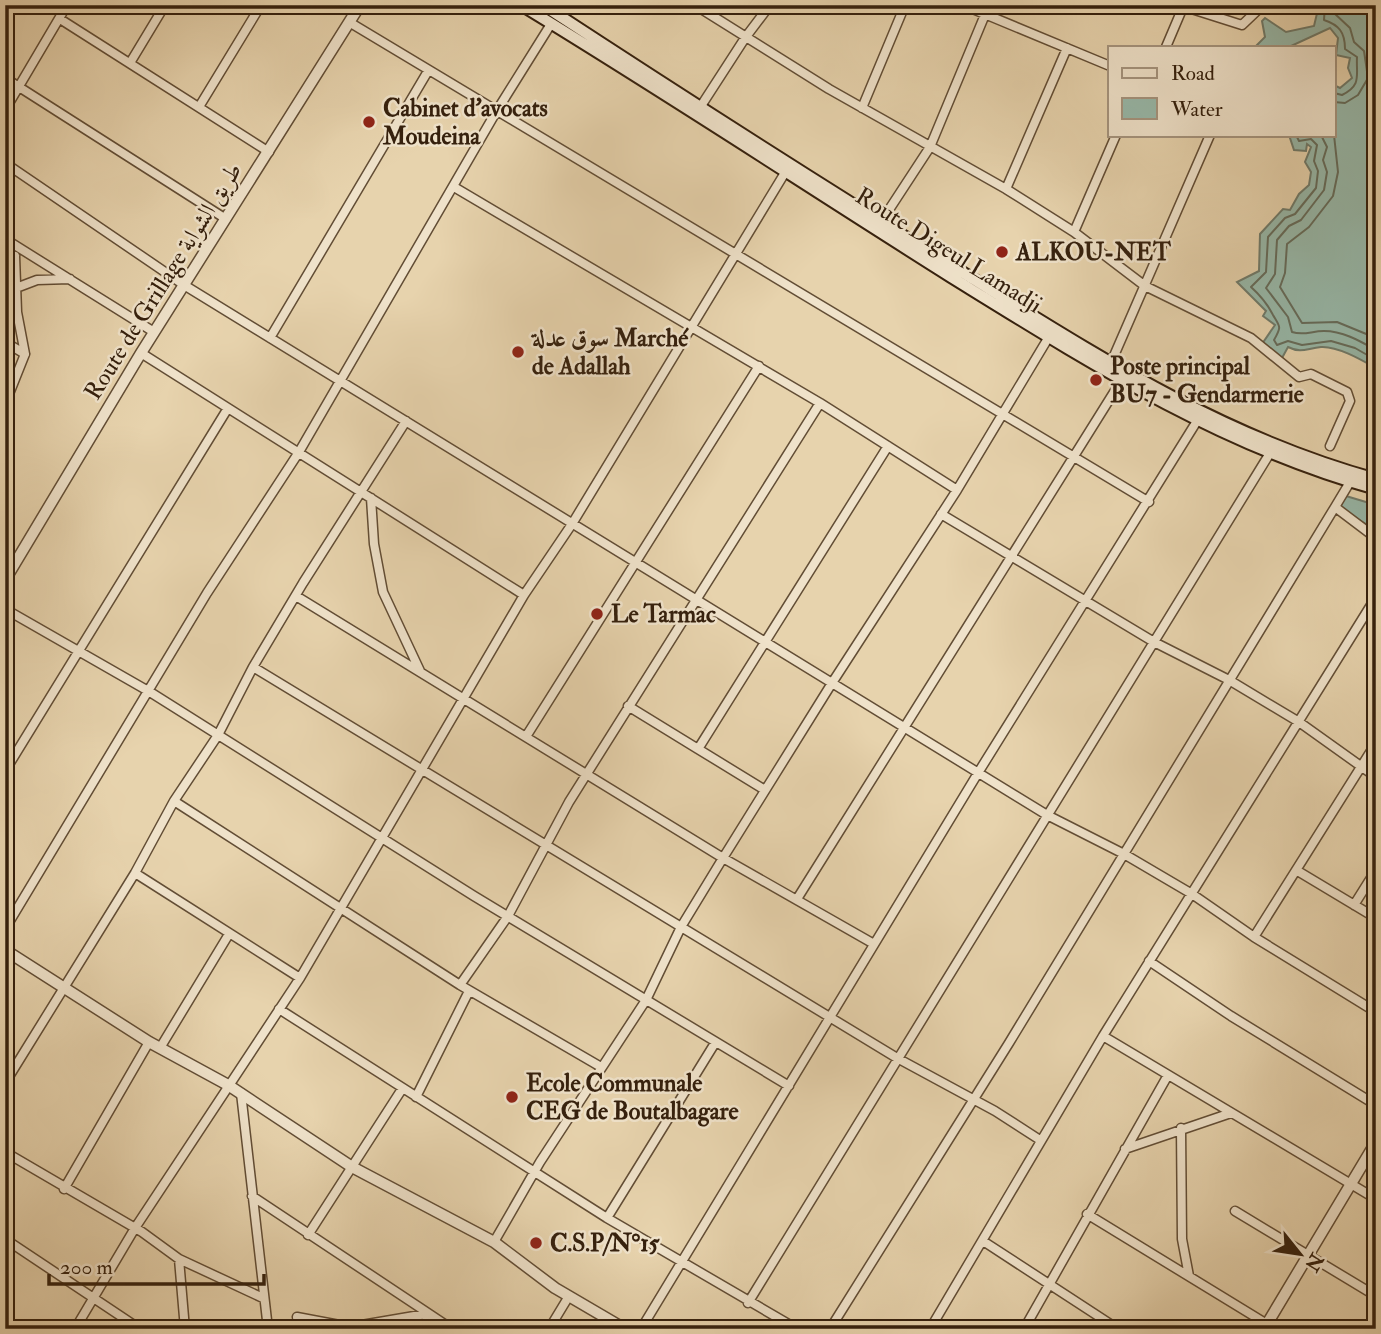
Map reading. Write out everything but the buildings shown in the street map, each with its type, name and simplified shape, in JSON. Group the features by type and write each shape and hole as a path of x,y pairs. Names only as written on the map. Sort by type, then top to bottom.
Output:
{"main road":[{"name":"Route Digeul Lamadji","path":"521,5 539,8 551,24 1051,333 1121,381 1197,421 1270,453 1376,489"},
{"path":"539,8 701,106 1051,333 1165,395 1269,443 1376,479"}],"street":[{"path":"5,110 68,5"},
{"path":"130,63 165,5"},
{"path":"199,107 261,5"},
{"name":"Route de Grillage طريق الشواية","path":"5,580 141,353 360,5"},
{"path":"695,5 862,108 1006,189 1074,232 1145,286 1251,338 1299,377 1311,374 1347,392 1350,401 1330,446"},
{"path":"701,106 745,38 771,5"},
{"path":"862,108 905,5"},
{"path":"963,5 988,9 1108,65"},
{"path":"1166,46 1181,6 1242,25 1263,5"},
{"path":"881,222 930,148 988,9"},
{"path":"60,19 269,152"},
{"path":"349,22 1149,502"},
{"path":"5,929 150,692 207,593 299,452 496,112 551,24"},
{"path":"1006,189 1067,48"},
{"path":"270,338 428,71"},
{"path":"5,78 226,219"},
{"path":"1074,232 1116,136"},
{"path":"1110,365 1210,136"},
{"path":"5,163 184,285 340,382 1047,815 1124,854 1192,894 1254,937 1376,1012"},
{"path":"75,1329 135,1228 300,978 524,596 572,524 786,171"},
{"path":"454,187 691,329 759,366 957,490"},
{"path":"5,239 154,332"},
{"path":"5,268 21,249"},
{"path":"5,404 24,354 15,256"},
{"path":"16,288 37,280 70,279"},
{"path":"494,1242 534,1172 646,1000 681,927 723,858 957,490 1051,333"},
{"path":"5,342 24,354"},
{"path":"141,353 524,596"},
{"path":"527,735 759,366"},
{"path":"797,899 1121,381"},
{"path":"460,985 508,916 544,843 820,403"},
{"path":"5,771 228,408"},
{"path":"5,1083 135,873 174,801 218,735 253,667 296,596 406,421"},
{"path":"641,1329 978,773 1088,602 1197,421"},
{"path":"698,750 888,446"},
{"path":"748,1303 1270,453"},
{"path":"830,1329 1350,482"},
{"path":"371,498 374,544 383,592 420,671"},
{"path":"1335,508 1376,538"},
{"path":"941,514 1154,642 1228,680 1299,722 1376,776"},
{"path":"296,596 527,735 723,858 874,944"},
{"path":"930,1329 1103,1036 1376,597"},
{"path":"5,609 150,692 382,839 789,1086"},
{"path":"253,667 897,1058 1040,1140"},
{"path":"628,706 765,790"},
{"path":"1254,937 1376,743"},
{"path":"174,801 469,991 601,1068"},
{"path":"1296,870 1376,918"},
{"path":"1354,905 1376,870"},
{"path":"135,873 300,978"},
{"path":"160,1048 229,934"},
{"path":"5,950 149,1042 228,1084 352,1167 494,1242 569,1296 625,1329"},
{"path":"1149,961 1231,1016 1376,1105"},
{"path":"416,1097 469,991"},
{"path":"279,1009 607,1218 748,1303 797,1329"},
{"path":"1103,1036 1376,1199"},
{"path":"64,1189 149,1042"},
{"path":"607,1218 715,1043"},
{"path":"1024,1329 1168,1075"},
{"path":"308,1235 402,1089"},
{"path":"241,1093 268,1329"},
{"path":"1125,1149 1231,1113"},
{"path":"1181,1128 1182,1239 1189,1276"},
{"path":"1087,1214 1269,1327 1376,1142"},
{"path":"5,1152 64,1189 135,1228 179,1259 263,1298"},
{"path":"252,1196 452,1329"},
{"path":"1235,1211 1376,1296"},
{"path":"5,1239 140,1329"},
{"path":"984,1241 1118,1329"},
{"path":"179,1259 185,1329"},
{"path":"549,1329 569,1296"},
{"path":"297,1317 350,1328 426,1314"},
{"path":"426,1314 428,1329"}],"water":[{"path":"1319,5 1376,5 1376,388 1369,387 1368,379 1374,367 1341,351 1327,347 1301,350 1288,347 1282,358 1262,344 1275,325 1263,316 1266,311 1237,282 1259,271 1260,234 1283,209 1290,210 1299,194 1309,185 1311,172 1305,162 1311,147 1307,144 1306,151 1294,150 1289,136 1336,136 1336,86 1340,88 1352,78 1348,68 1350,58 1336,55 1338,38 1330,28 1291,46 1256,46 1265,37 1262,21 1265,18 1286,32 1314,26"},
{"path":"1346,496 1376,505 1376,530 1339,508"}],"place":[{"name":"Cabinet d'avocats Moudeina","path":"369,122"},
{"name":"ALKOU-NET","path":"1002,252"},
{"name":"سوق عدلة Marché de Adallah","path":"518,352"},
{"name":"Poste principal BU7 - Gendarmerie","path":"1096,380"},
{"name":"Le Tarmac","path":"597,614"},
{"name":"Ecole Communale CEG de Boutalbagare","path":"512,1097"},
{"name":"C.S.P/N°15","path":"536,1243"}]}
